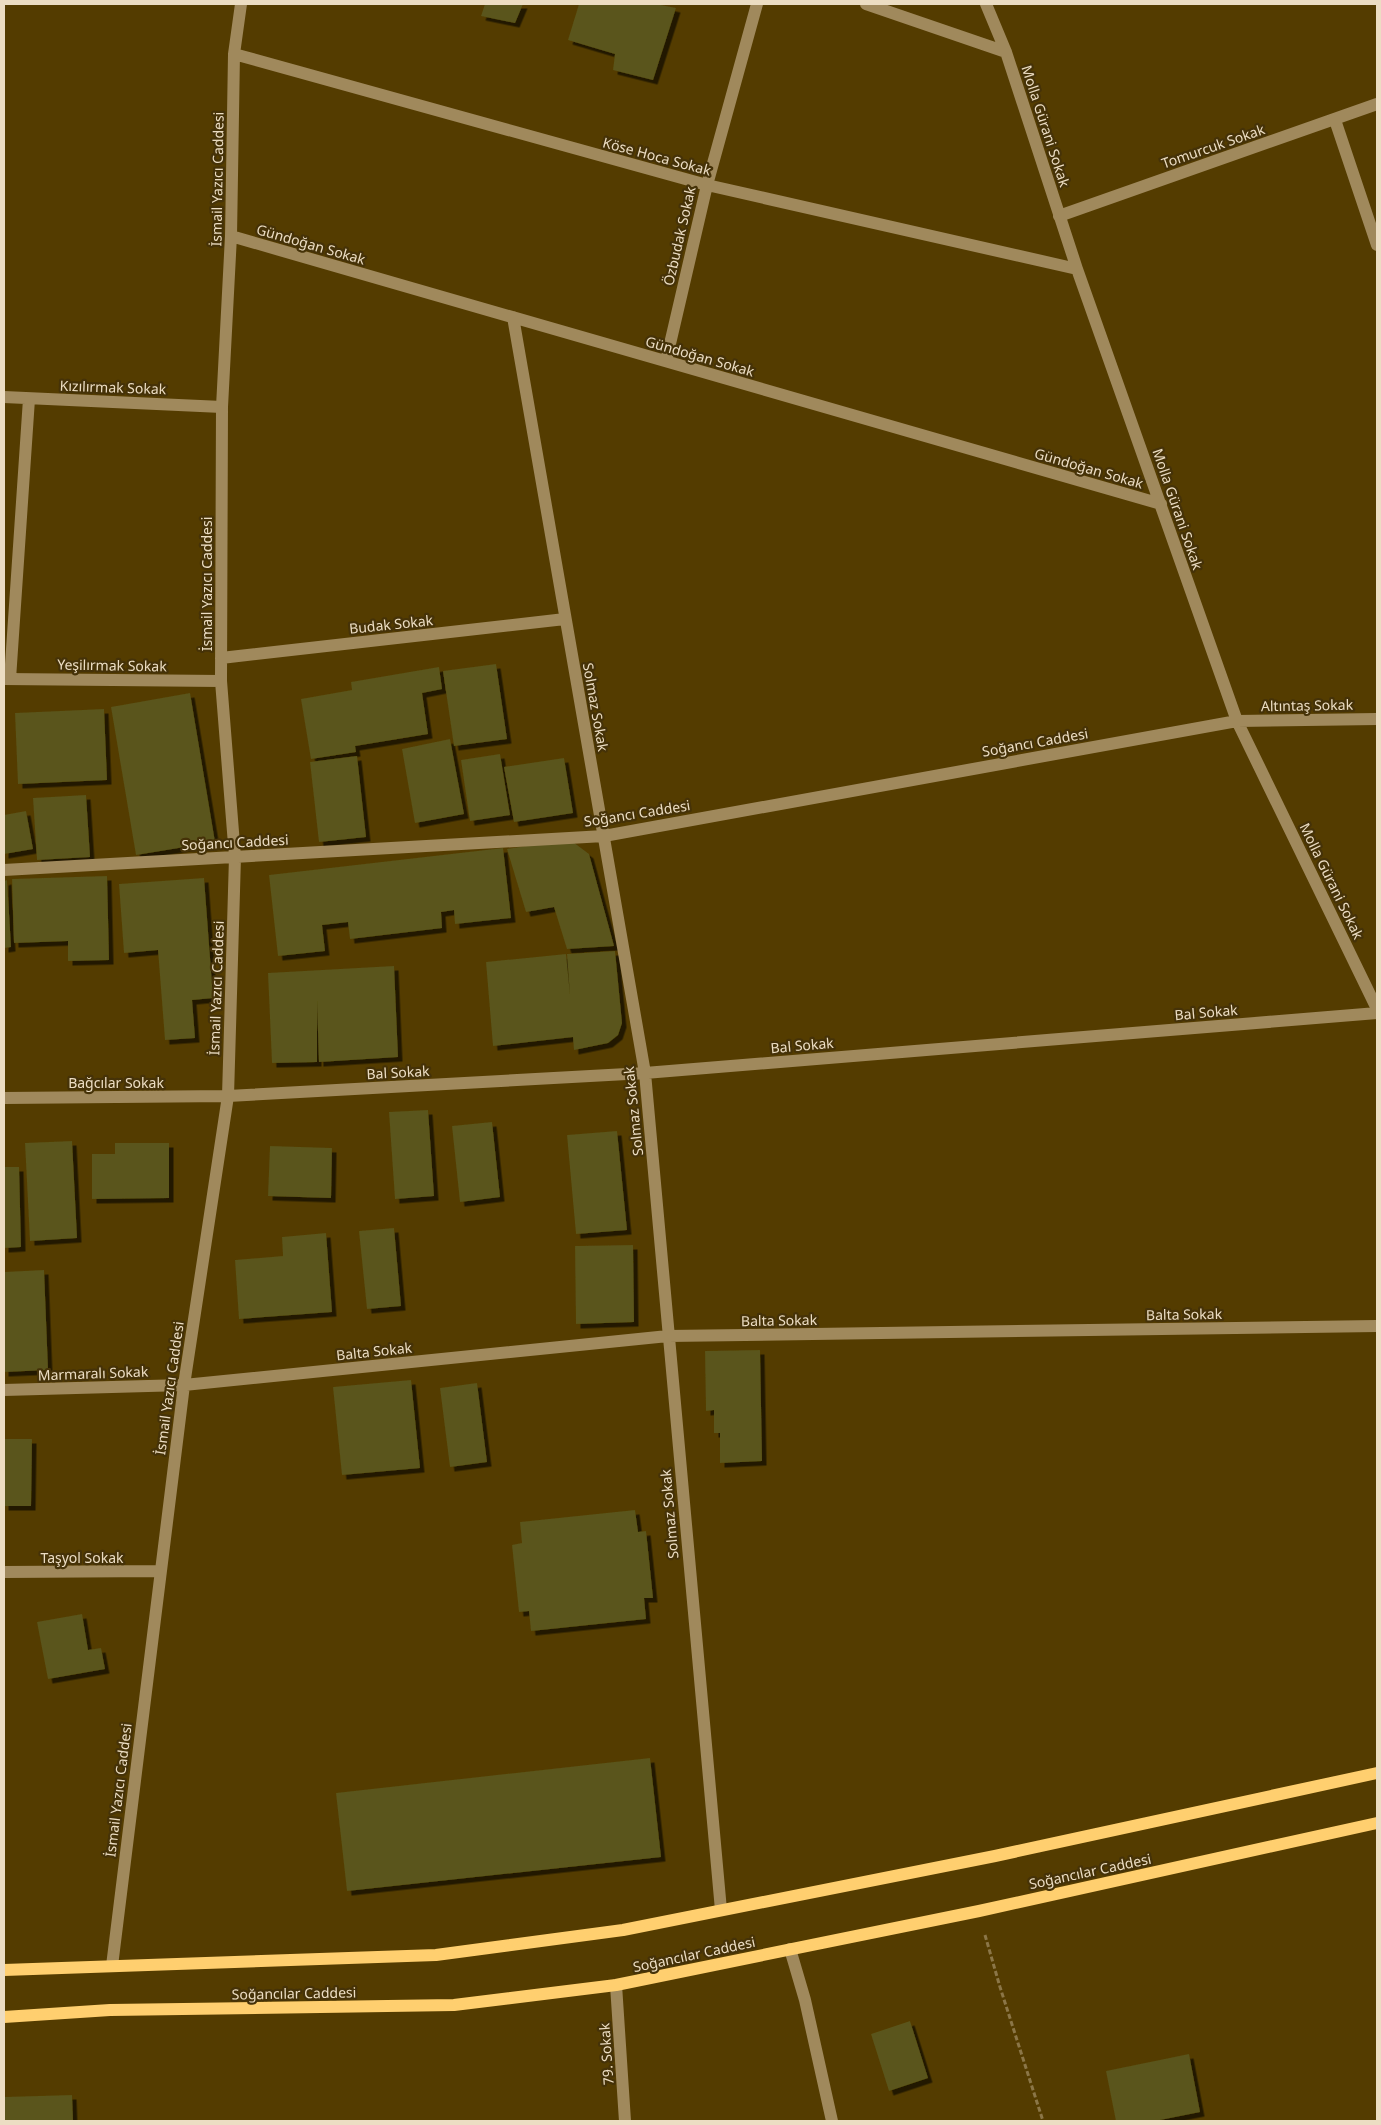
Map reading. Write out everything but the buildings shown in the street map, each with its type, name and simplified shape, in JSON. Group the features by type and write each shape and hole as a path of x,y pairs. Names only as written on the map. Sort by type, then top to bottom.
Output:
{"main road":[{"path":"4,1970 436,1955 623,1930 1004,1854 1377,1773"},
{"name":"Soğancılar Caddesi","path":"4,2016 110,2010 454,2005 616,1985 978,1910 1377,1823"}],"street":[{"name":"İsmail Yazıcı Caddesi","path":"112,1966 184,1385 228,1096 235,857 221,681 222,407 231,236 234,54 241,4"},
{"name":"Özbudak Sokak","path":"666,361 706,185 757,4"},
{"path":"866,4 1006,52"},
{"name":"Molla Gürani Sokak","path":"986,4 1006,52 1077,269 1237,721 1377,1011"},
{"name":"Köse Hoca Sokak","path":"234,54 706,185 1077,269"},
{"name":"Tomurcuk Sokak","path":"1059,216 1377,104"},
{"path":"1335,120 1377,245"},
{"name":"Gündoğan Sokak","path":"231,236 1161,504"},
{"name":"Solmaz Sokak","path":"513,317 645,1073 721,1910"},
{"name":"Kızılırmak Sokak","path":"4,396 29,399 222,407"},
{"path":"7,679 29,399"},
{"name":"Budak Sokak","path":"221,658 565,619"},
{"name":"Yeşilırmak Sokak","path":"7,679 221,681"},
{"name":"Altıntaş Sokak","path":"1237,721 1377,719"},
{"name":"Soğancı Caddesi","path":"4,870 604,836 1237,721"},
{"name":"Bal Sokak","path":"228,1096 645,1073 1377,1011"},
{"name":"Bağcılar Sokak","path":"4,1098 228,1096"},
{"name":"Balta Sokak","path":"184,1385 668,1336 1377,1326"},
{"name":"Marmaralı Sokak","path":"4,1390 184,1385"},
{"name":"Taşyol Sokak","path":"4,1572 160,1571"},
{"path":"790,1949 806,2000 832,2121"},
{"name":"79. Sokak","path":"616,1985 625,2121"}],"path":[{"path":"978,1910 1000,1987 1043,2121"}]}
